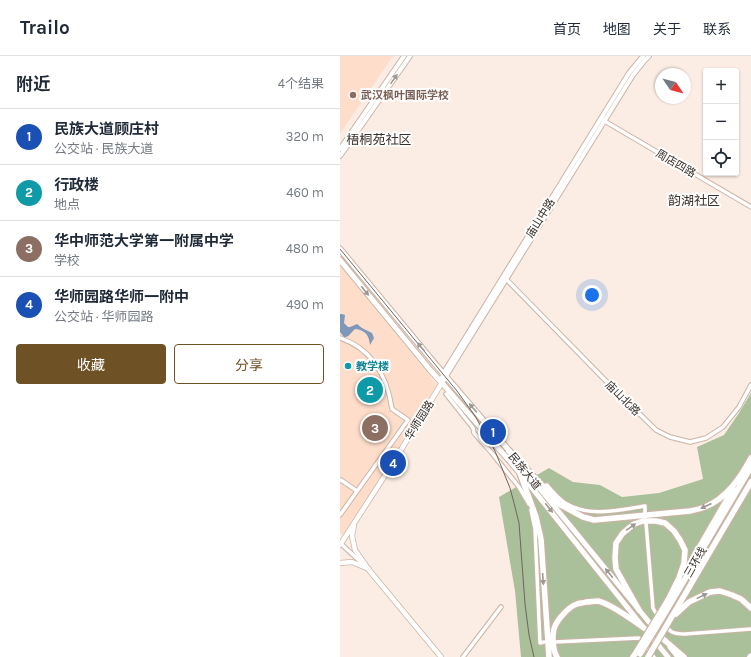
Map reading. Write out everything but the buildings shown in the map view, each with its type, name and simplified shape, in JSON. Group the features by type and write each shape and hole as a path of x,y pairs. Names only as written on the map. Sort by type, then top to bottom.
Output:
{"highway":[{"path":"509,451 559,504 583,517 594,520 690,511 704,508 717,501 730,490 743,472"},
{"path":"670,596 751,458"},
{"name":"三环线","path":"633,657 638,654 751,467"},
{"path":"520,473 536,517 540,539 548,657"},
{"name":"三环线","path":"648,657 751,482"},
{"path":"639,610 616,569 616,543 623,533 634,524 643,521 656,521 665,524 674,531 685,550 684,563 679,578 664,611"},
{"path":"671,618 688,602 710,592 720,591 732,595 741,599 751,608"},
{"path":"557,657 553,644 554,630 560,619 569,609 576,605 590,601 598,601 612,607 644,628"},
{"path":"662,638 684,657"}],"main road":[{"name":"民族大道","path":"340,250 509,451 678,657"},
{"name":"民族大道","path":"340,260 431,371 520,473 668,657"},
{"name":"华师园路","path":"340,544 355,523 445,375"},
{"path":"355,523 352,536 355,550 369,570 441,657"},
{"path":"340,563 352,562 369,570"}],"street":[{"path":"340,149 404,56"},
{"path":"340,156 410,56"},
{"name":"庙山中路","path":"602,121 629,73 643,56"},
{"name":"庙山中路","path":"445,375 602,121 633,75 649,56"},
{"name":"周店四路","path":"602,121 751,207"},
{"name":"庙山北路","path":"505,278 656,430 670,437 690,442 706,438 723,427 739,407 751,385"},
{"path":"340,338 357,345 369,355 384,377 390,396 392,409 408,420 340,515"},
{"path":"446,394 474,428 474,433 491,452 512,480 520,487 529,503 535,530 540,643 544,642"},
{"path":"340,480 357,491"},
{"path":"542,486 547,485 554,494 575,508 587,511 602,512 645,506 646,514"},
{"path":"646,523 653,608 671,632 686,634 751,629"},
{"path":"340,544 369,570"},
{"path":"463,657 501,607"},
{"path":"555,642 639,638 654,657"}],"shaded area":[{"name":"武汉枫叶国际学校","path":"340,56 393,56 340,134"},
{"path":"340,265 437,385 384,472 343,535 340,533"}],"green space":[{"path":"751,393 751,657 521,657 515,591 499,497 549,468 573,482 600,485 622,497 659,493 703,479 697,447 724,435"}],"water":[{"path":"340,314 345,315 344,323 348,327 357,324 372,333 374,338 370,345 366,334 359,330 355,329 349,336 344,337 340,332"}],"railway":[{"path":"340,249 457,391 475,416 495,451 510,488 519,523 525,604 529,635 534,657"}],"place":[{"name":"武汉枫叶国际学校","path":"353,95"},
{"name":"教学楼","path":"348,366"},
{"name":"行政楼","path":"370,390"},
{"name":"华中师范大学第一附属中学","path":"375,428"},
{"name":"民族大道顾庄村","path":"493,432"},
{"name":"华师园路华师一附中","path":"393,463"}],"district":[{"name":"梧桐苑社区","path":"379,139"},
{"name":"韵湖社区","path":"694,200"}]}
